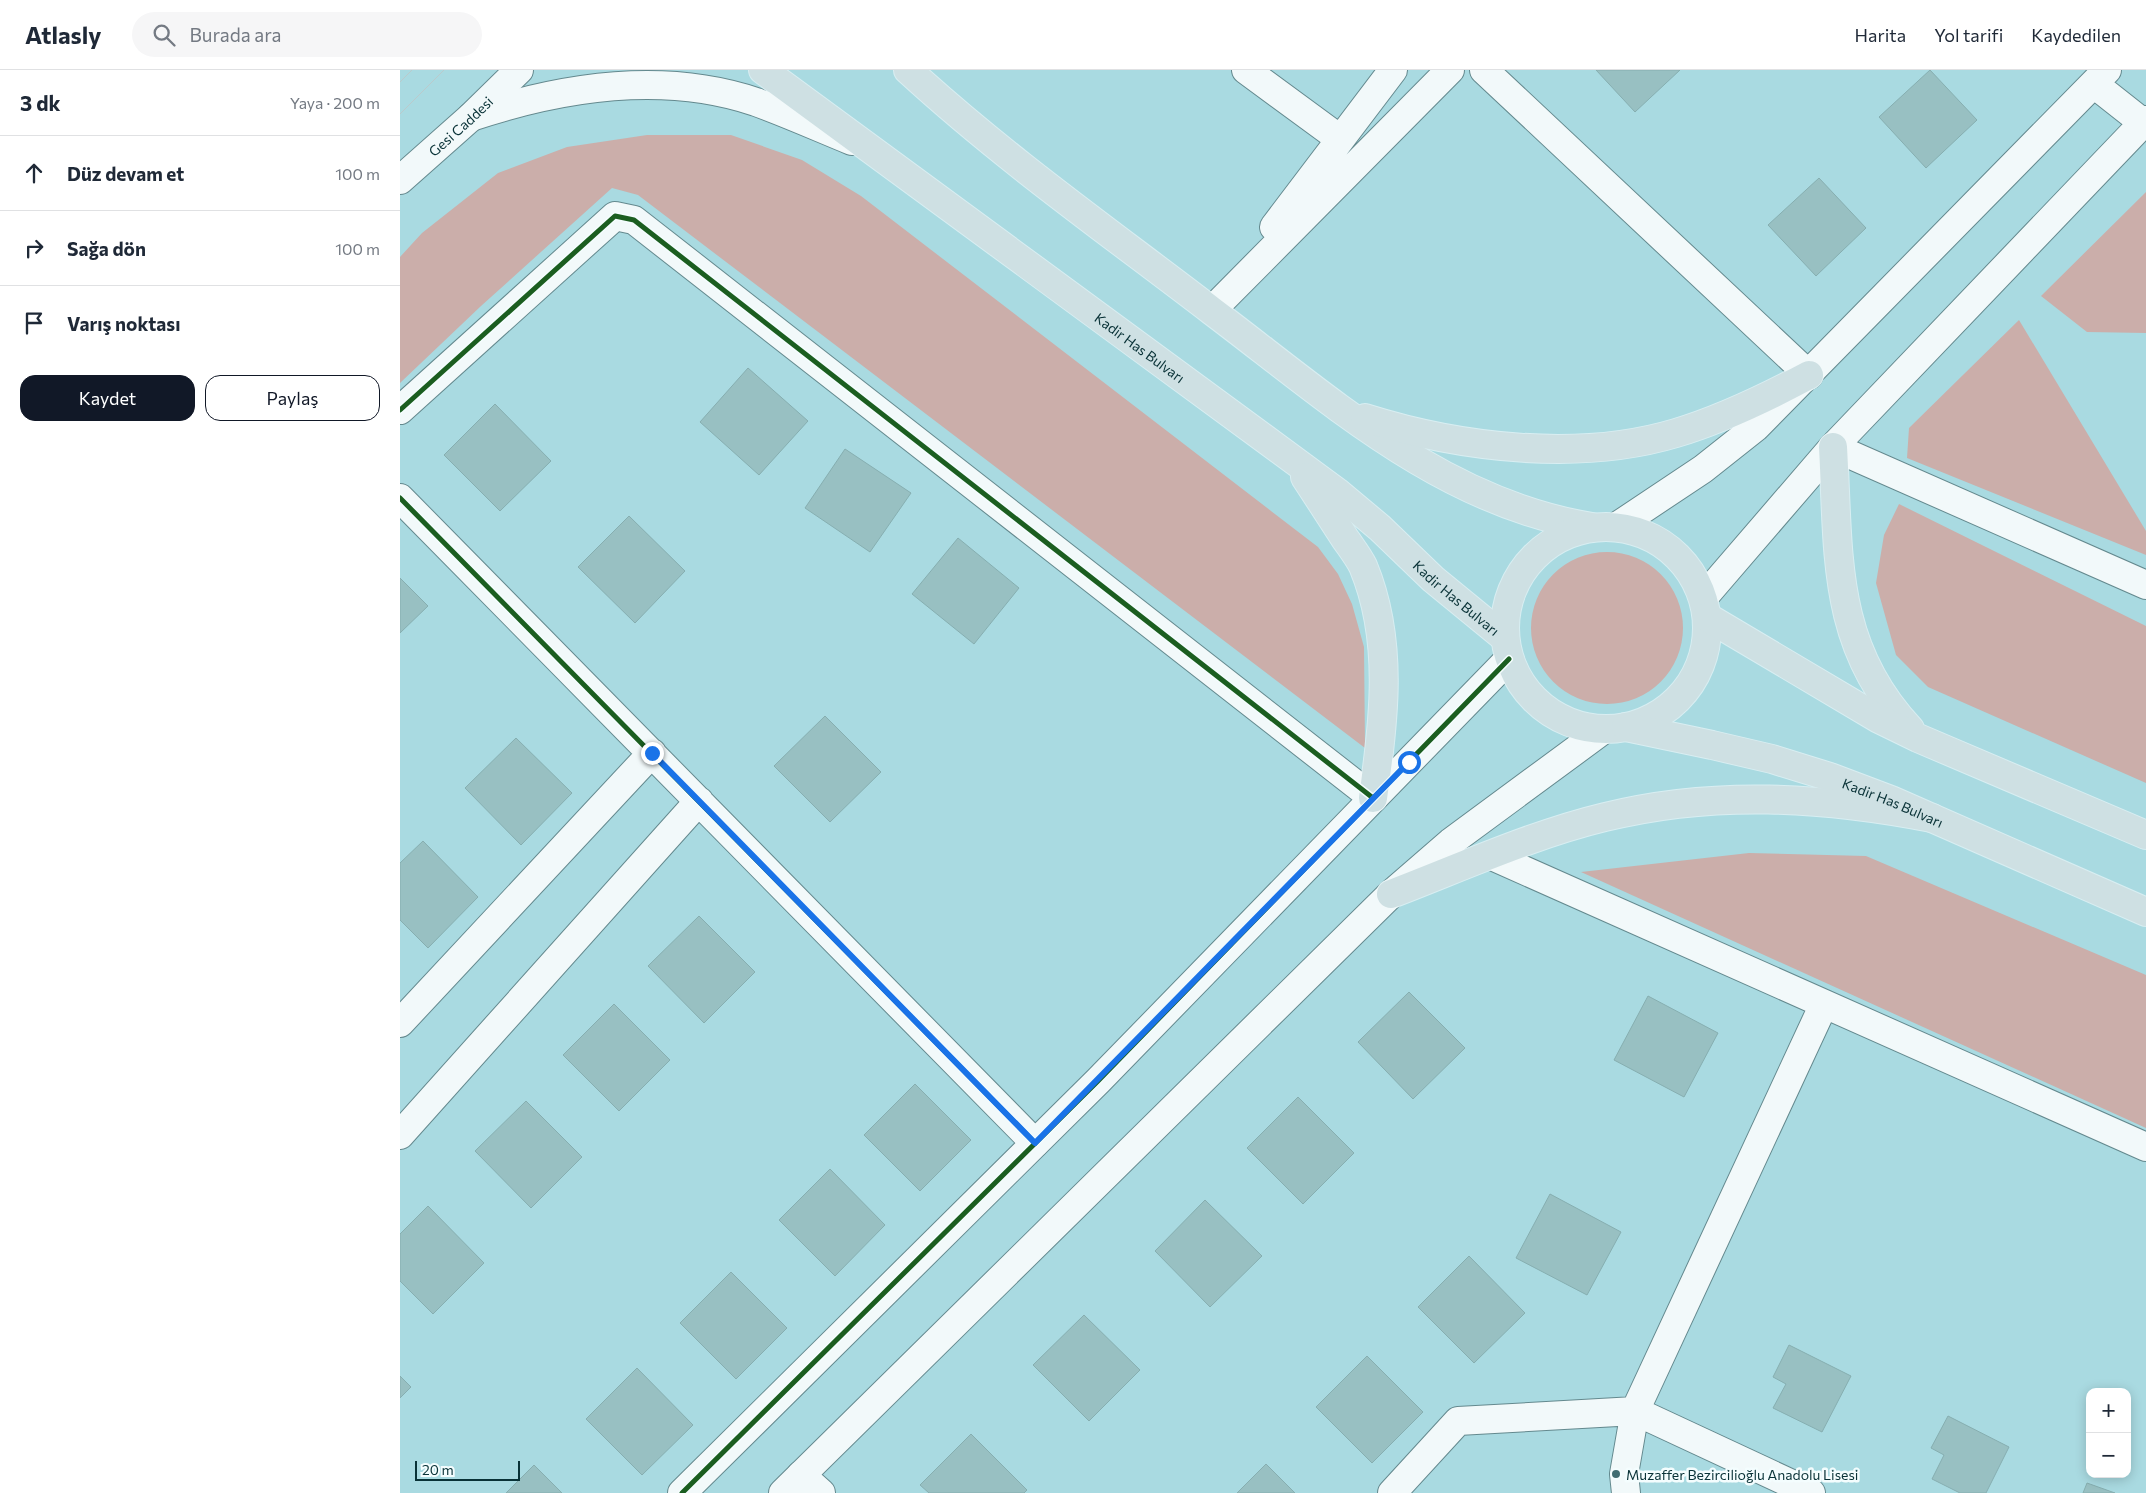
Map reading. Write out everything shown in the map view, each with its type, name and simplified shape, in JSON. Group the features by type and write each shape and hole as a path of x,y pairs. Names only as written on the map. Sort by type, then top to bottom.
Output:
{"highway":[{"name":"Kadir Has Bulvarı","path":"763,70 1293,459 1366,516 1507,649 1520,682 1536,701 1549,711 1578,726 1615,729 1712,744 1772,759 1830,777 1891,800 2146,912"},
{"path":"908,70 943,102 1032,176 1212,310 1342,411 1410,457 1472,488 1564,523 1640,532 1661,542 1679,557 1694,576 1705,607 1707,642 1700,666 1688,688 1664,710 1650,719 1615,729"},
{"path":"1342,411 1399,428 1465,441 1562,448 1597,446 1633,442 1666,435 1715,420 1763,400 1809,375"},
{"path":"1833,447 1840,571 1844,605 1854,639 1865,666 1880,692 1918,738"},
{"path":"1293,459 1362,564 1374,598 1382,634 1384,694 1381,747 1373,798"},
{"path":"1507,649 1506,612 1513,587 1526,565 1545,547 1567,534 1604,527"},
{"path":"1705,607 1841,698 1918,738 2146,835"},
{"path":"1391,894 1558,831 1604,817 1652,807 1697,801 1778,799 1831,802 1932,818"}],"street":[{"name":"Gesi Caddesi","path":"400,180 519,70"},
{"path":"926,70 943,102"},
{"path":"1246,70 1340,139"},
{"path":"1212,310 1393,70"},
{"path":"1212,310 1450,70"},
{"path":"1484,70 1809,375"},
{"path":"1604,527 1703,469 1756,427 2101,77 2145,123 1833,447 1705,607"},
{"path":"471,116 515,102 559,93 604,87 677,87 716,92 755,102 868,147"},
{"path":"400,410 615,216 634,220 1373,798"},
{"path":"1833,447 2146,585"},
{"path":"400,498 1035,1143"},
{"path":"682,1493 1035,1143 1373,798 1507,649"},
{"path":"821,1493 792,1484 1391,894 1458,837 1615,729"},
{"path":"400,1024 652,753"},
{"path":"400,1135 698,801"},
{"path":"1492,856 2146,1147"},
{"path":"1626,1493 1624,1474 1635,1411 1824,1004"},
{"path":"1392,1493 1458,1421 1635,1411 1811,1493"}],"shaded area":[{"path":"647,135 731,135 802,160 861,196 1318,547 1338,574 1352,604 1364,647 1365,748 638,195 612,188 481,306 400,383 400,257 422,233 498,173 567,147"},
{"path":"2146,192 2146,333 2087,332 2041,296"},
{"path":"2019,320 2146,531 2146,555 1907,458 1909,428"},
{"path":"1899,504 2146,626 2146,783 1928,687 1896,655 1876,583 1884,535"},
{"path":"1607,552 1622,553 1636,557 1661,574 1678,599 1682,613 1682,643 1678,657 1661,682 1636,699 1622,703 1607,704 1592,703 1578,699 1553,682 1536,657 1532,643 1531,628 1532,613 1536,599 1553,574 1578,557 1592,553"},
{"path":"1749,853 1866,856 2146,975 2146,1128 1581,872"}],"building":[{"path":"1596,70 1680,70 1635,112"},
{"path":"1930,70 1977,120 1926,168 1879,117"},
{"path":"1819,178 1866,228 1816,276 1768,225"},
{"path":"748,368 808,421 759,475 700,422"},
{"path":"495,404 551,461 500,511 444,455"},
{"path":"845,449 911,493 870,552 805,508"},
{"path":"629,516 685,571 635,623 578,567"},
{"path":"958,538 1019,588 974,644 912,594"},
{"path":"400,578 428,606 400,633"},
{"path":"825,716 881,772 830,822 774,766"},
{"path":"516,738 572,793 521,845 465,788"},
{"path":"423,841 478,897 428,948 400,920 400,863"},
{"path":"699,916 755,972 704,1023 648,966"},
{"path":"1409,992 1465,1048 1413,1099 1358,1042"},
{"path":"1648,996 1718,1033 1684,1097 1614,1060"},
{"path":"614,1004 670,1060 619,1111 563,1055"},
{"path":"915,1084 971,1140 920,1191 864,1135"},
{"path":"1298,1097 1354,1153 1303,1204 1247,1148"},
{"path":"526,1101 582,1157 531,1208 475,1151"},
{"path":"830,1169 885,1225 835,1276 779,1220"},
{"path":"1550,1194 1621,1232 1587,1295 1516,1258"},
{"path":"1205,1200 1262,1256 1210,1307 1155,1251"},
{"path":"428,1206 484,1263 433,1314 400,1281 400,1234"},
{"path":"1469,1256 1525,1313 1474,1363 1418,1307"},
{"path":"731,1272 787,1328 736,1379 680,1323"},
{"path":"1084,1315 1140,1370 1089,1421 1033,1365"},
{"path":"1789,1345 1851,1376 1822,1432 1773,1408 1786,1384 1773,1377"},
{"path":"1367,1356 1423,1412 1372,1463 1316,1407"},
{"path":"637,1368 693,1425 642,1475 586,1419"},
{"path":"400,1376 411,1387 400,1398"},
{"path":"1948,1416 2009,1447 1986,1493 1960,1493 1932,1479 1944,1455 1931,1448"},
{"path":"971,1434 1027,1490 1024,1493 929,1493 920,1485"},
{"path":"1266,1464 1295,1493 1237,1493"},
{"path":"534,1465 562,1493 506,1493"},
{"path":"2087,1483 2115,1493 2083,1493"}],"tram line":[{"path":"400,82 412,70"},
{"path":"400,114 444,70"}],"cycle path":[{"path":"400,410 615,216 634,220 1373,798"},
{"path":"400,498 1035,1143"},
{"path":"682,1493 1098,1081 1509,659"}],"place":[{"name":"Muzaffer Bezircilioğlu Anadolu Lisesi","path":"1616,1474"}],"route":[{"path":"652,753 1035,1143 1098,1081 1409,762"}]}
